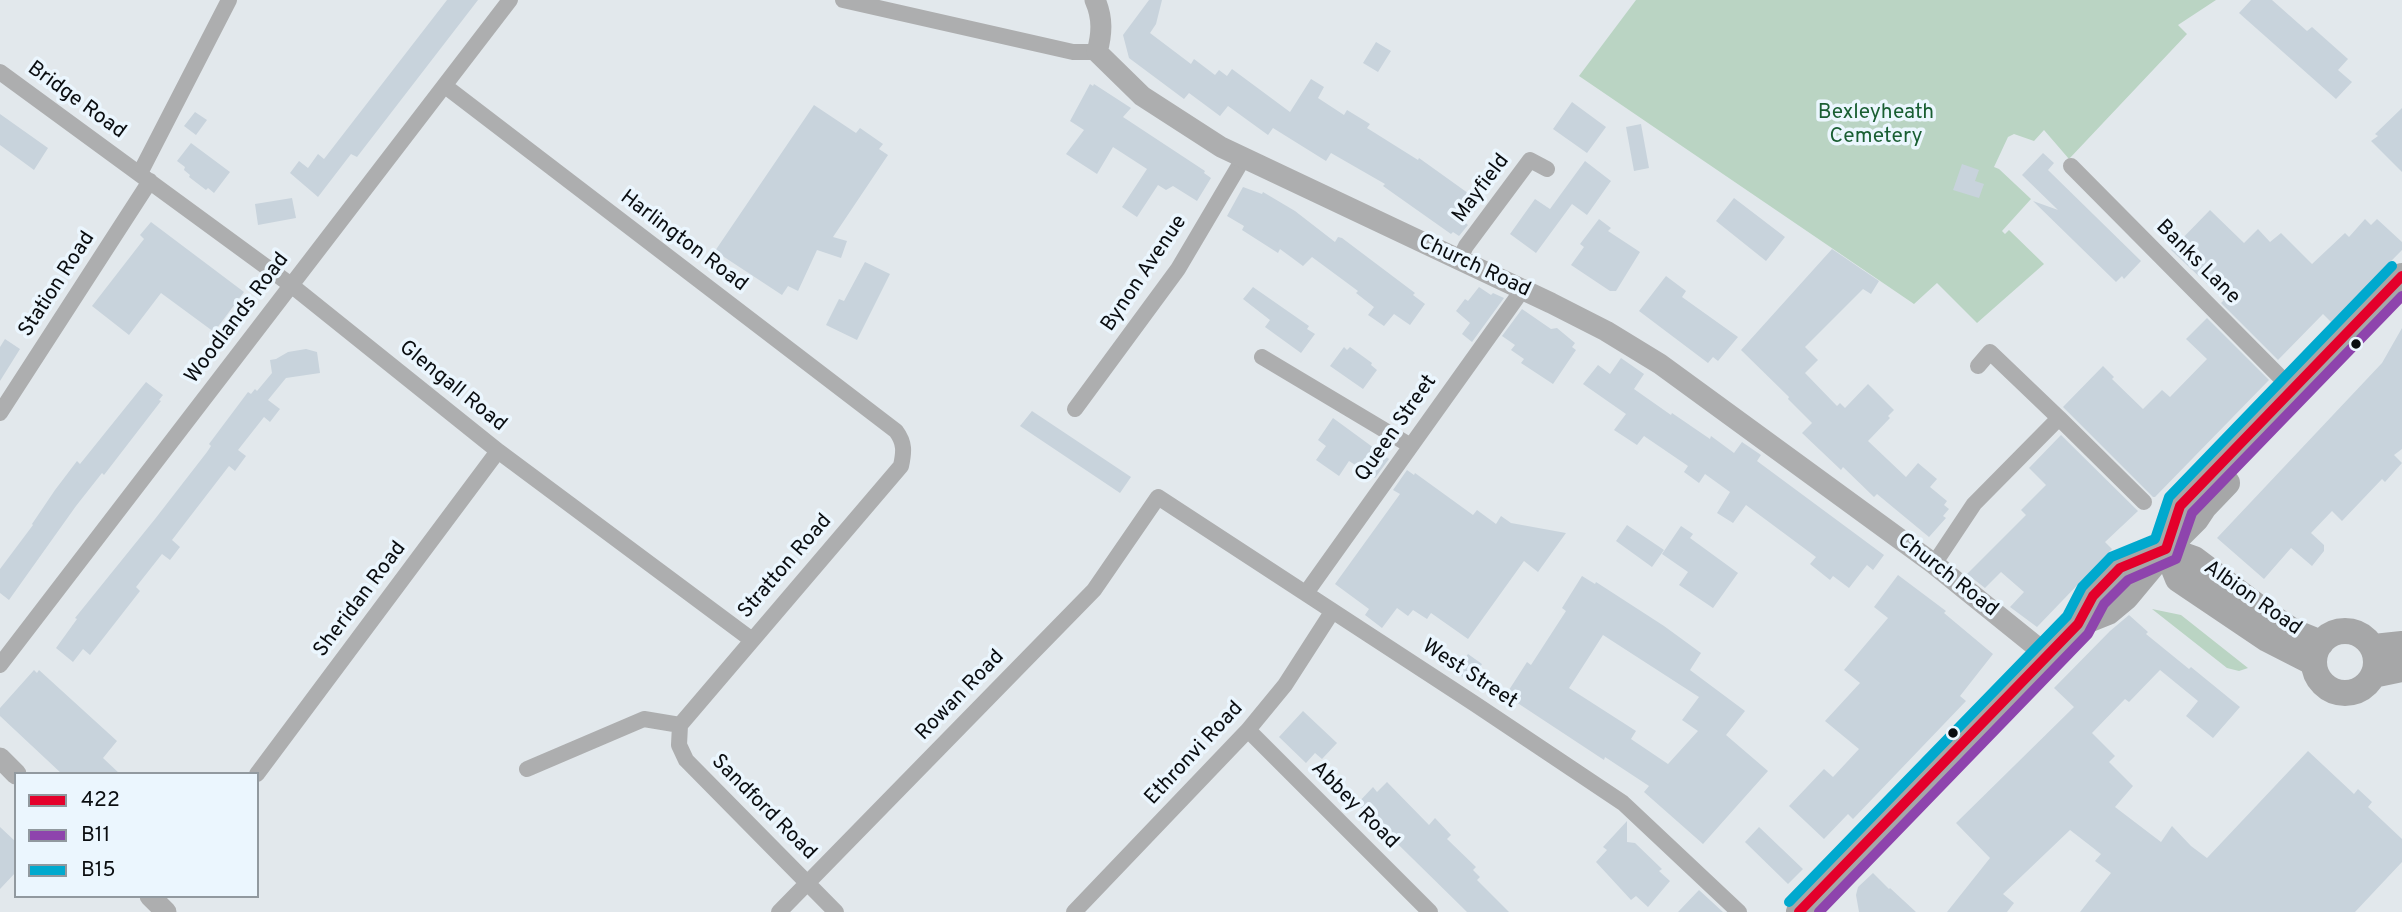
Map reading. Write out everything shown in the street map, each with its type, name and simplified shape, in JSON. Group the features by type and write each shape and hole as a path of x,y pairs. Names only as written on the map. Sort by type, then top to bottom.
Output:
{"main road":[{"path":"2166,549 2180,506 2402,276"},
{"path":"1799,912 2049,656 2078,624 2093,596 2120,568 2166,549 2402,300"},
{"name":"Albion Road","path":"2166,549 2178,579 2267,639 2318,653"},
{"path":"2346,631 2363,637 2374,647 2376,659 2373,675 2361,690 2351,693 2330,690 2316,673 2318,653 2336,632 2346,631"},
{"path":"2374,647 2402,645"},
{"path":"2373,675 2402,669"}],"street":[{"name":"Station Road","path":"0,412 139,173 229,0"},
{"name":"Woodlands Road","path":"0,665 510,0"},
{"path":"843,0 1073,52 1097,52 1102,34 1099,9 1095,0"},
{"name":"Church Road","path":"1097,52 1142,96 1243,159 1523,289 1606,331 1660,364 1934,564 2049,656"},
{"name":"Bridge Road","path":"0,72 139,173"},
{"name":"Harlington Road","path":"445,86 896,431"},
{"name":"Bynon Avenue","path":"1076,409 1178,269 1243,159"},
{"name":"Mayfield","path":"1459,260 1466,246 1530,160 1547,169"},
{"name":"Banks Lane","path":"2071,166 2292,390"},
{"name":"Glengall Road","path":"139,173 291,285 498,451 752,640"},
{"name":"Queen Street","path":"1306,593 1523,289"},
{"path":"1978,366 1990,352 2144,502"},
{"path":"1262,358 1411,446"},
{"path":"1934,564 1974,504 2059,418"},
{"name":"Stratton Road","path":"680,725 901,466 905,449 896,431"},
{"name":"Sheridan Road","path":"258,772 498,451"},
{"name":"West Street","path":"1158,497 1623,803 1739,912"},
{"name":"Rowan Road","path":"779,912 1094,590 1158,497"},
{"name":"Ethronvi Road","path":"1074,912 1248,730 1284,685 1332,612"},
{"path":"527,769 644,719 680,725"},
{"name":"Sandford Road","path":"680,725 679,745 686,761 836,912"},
{"name":"Abbey Road","path":"1248,730 1430,912"},
{"path":"0,758 14,772"}],"green space":[{"name":"Bexleyheath Cemetery","path":"1636,0 2216,0 2178,25 2187,34 2069,159 2044,130 2034,141 2014,134 2008,137 1994,167 2031,199 2002,231 2005,234 2009,230 2044,264 1977,323 1937,283 1914,304 1579,76"},
{"path":"2152,609 2181,615 2248,668 2239,671 2227,668"}],"building":[{"path":"447,0 478,0 357,157 351,154 318,197 290,173 299,161 308,168 318,154 324,159"},
{"path":"1149,0 1162,0 1156,24 1150,33 1191,64 1194,59 1215,75 1219,70 1227,76 1232,69 1290,112 1311,79 1324,87 1318,98 1344,115 1347,110 1370,124 1367,128 1418,160 1419,158 1472,196 1466,205 1471,208 1462,220 1468,225 1459,236 1453,232 1451,234 1383,186 1385,184 1331,153 1326,161 1273,128 1268,135 1228,106 1220,116 1189,93 1184,99 1129,58 1123,35"},
{"path":"2251,0 2272,0 2307,31 2312,27 2348,59 2338,70 2352,82 2336,99 2239,13"},
{"path":"1376,42 1391,51 1378,72 1363,63"},
{"path":"1090,84 1131,108 1123,117 1205,171 1211,178 1197,201 1173,186 1166,190 1158,185 1137,217 1122,207 1147,169 1113,147 1097,174 1066,154 1084,130 1070,121"},
{"path":"1572,102 1606,127 1587,153 1553,129"},
{"path":"814,105 856,133 860,128 883,144 879,149 888,155 833,237 847,241 841,258 817,250 798,291 788,286 782,295 715,251"},
{"path":"2402,108 2402,172 2371,141"},
{"path":"195,112 207,120 196,135 184,126"},
{"path":"0,114 48,148 34,170 0,145"},
{"path":"1641,124 1649,168 1634,171 1626,127"},
{"path":"191,143 230,172 214,193 189,177 185,167 177,161"},
{"path":"2043,153 2054,163 2048,170 2141,261 2124,279 2122,276 2116,282 2033,201 2058,210 2022,175"},
{"path":"1585,161 1611,181 1587,215 1572,204 1536,253 1510,234 1535,199 1550,209"},
{"path":"1962,164 1979,170 1975,181 1984,184 1979,198 1953,190"},
{"path":"1243,187 1262,194 1263,192 1295,211 1335,242 1338,237 1342,238 1415,293 1413,295 1425,304 1410,325 1394,314 1384,326 1368,315 1374,307 1356,293 1358,291 1312,257 1303,266 1280,249 1278,253 1242,230 1244,226 1227,216"},
{"path":"292,198 296,218 258,225 255,204"},
{"path":"1734,198 1785,237 1766,261 1716,221"},
{"path":"2210,210 2244,243 2258,229 2270,242 2281,233 2312,264 2345,233 2349,237 2365,219 2371,225 2377,219 2402,242 2402,250 2331,322 2323,314 2278,360 2221,303 2224,300 2171,250"},
{"path":"1599,219 1611,228 1608,231 1640,252 1616,291 1610,291 1571,265 1584,247 1580,244"},
{"path":"151,222 244,292 214,332 161,293 129,335 92,306 144,239 140,235"},
{"path":"1832,249 1879,281 1871,294 1863,289 1805,347 1818,360 1805,373 1837,406 1840,403 1845,408 1868,384 1894,410 1868,441 1906,477 1918,463 1937,479 1930,487 1947,501 1944,505 1949,509 1943,516 1946,518 1929,537 1877,494 1874,497 1843,467 1841,470 1802,433 1812,423 1741,350"},
{"path":"865,262 890,274 857,340 826,325 839,299 844,301"},
{"path":"1666,276 1686,291 1682,297 1738,337 1718,361 1713,357 1708,363 1639,311"},
{"path":"1253,287 1309,326 1307,329 1315,334 1301,353 1265,327 1270,320 1243,299"},
{"path":"1479,287 1491,295 1493,293 1504,298 1472,342 1462,334 1470,323 1456,311"},
{"path":"1522,309 1551,329 1557,328 1575,343 1572,347 1576,350 1553,384 1521,363 1524,359 1511,350 1515,345 1502,336"},
{"path":"2207,318 2269,380 2153,497 2063,407 2103,366 2114,377 2112,379 2143,409 2162,390 2170,397 2207,359 2186,339"},
{"path":"2402,328 2402,449 2394,455 2402,463 2385,482 2382,479 2342,521 2332,511 2311,533 2324,545 2324,551 2312,566 2291,548 2264,579 2217,538 2382,363"},
{"path":"5,339 20,349 0,381 0,347"},
{"path":"1344,347 1347,350 1350,347 1377,370 1363,389 1330,366"},
{"path":"306,349 317,352 320,373 286,378 268,400 280,409 270,422 264,417 238,450 246,456 235,471 229,466 172,540 180,547 170,560 162,554 136,587 140,591 90,655 83,649 73,662 56,648 77,619 75,618 207,452 211,446 209,444 248,392 251,394 255,389 257,391 272,373 270,360 288,352"},
{"path":"1621,358 1644,374 1634,389 1734,453 1742,442 1761,455 1757,461 1884,555 1873,570 1867,565 1849,588 1833,576 1830,580 1810,564 1816,557 1746,505 1733,523 1717,513 1730,492 1705,474 1699,483 1684,472 1688,466 1644,436 1637,445 1614,430 1626,414 1583,384 1598,365 1610,374"},
{"path":"146,382 163,395 159,400 161,401 104,475 102,473 76,506 9,600 0,593 0,569 77,461 80,464"},
{"path":"1032,411 1131,477 1120,493 1020,426"},
{"path":"1333,418 1389,459 1375,478 1349,461 1339,476 1316,460 1326,446 1318,440"},
{"path":"2061,435 2138,511 2105,542 2112,549 2037,627 2010,607 2024,592 2001,572 1985,588 1967,574 2026,515 2021,510 2046,485 2029,468"},
{"path":"1407,470 1473,515 1477,510 1496,524 1501,516 1511,523 1566,533 1538,572 1524,561 1468,639 1431,613 1427,619 1413,610 1408,616 1397,608 1382,628 1365,615 1369,609 1335,584 1400,494 1393,490"},
{"path":"1627,525 1664,550 1652,567 1616,541"},
{"path":"1681,526 1693,534 1690,538 1738,573 1713,608 1679,585 1688,572 1662,554"},
{"path":"1898,575 1946,611 1944,613 1993,654 1960,696 1966,701 1853,819 1848,814 1824,839 1789,806 1824,769 1833,777 1859,749 1825,721 1860,683 1844,670 1888,618 1874,607"},
{"path":"1582,576 1595,584 1596,582 1701,653 1690,670 1745,711 1726,735 1768,771 1703,844 1644,792 1649,786 1605,757 1604,760 1516,702 1518,700 1507,693 1527,662 1531,665 1566,611 1562,608","holes":["1603,635 1699,697 1682,720 1698,731 1668,764 1631,739 1636,731 1569,688"]},
{"path":"2129,615 2148,632 2146,634 2240,707 2213,738 2186,716 2198,701 2160,670 2129,702 2125,699 2092,733 2115,756 2109,762 2133,786 2115,807 2161,842 2172,826 2207,858 2308,751 2354,794 2358,789 2372,802 2368,807 2402,839 2402,862 2355,912 2080,912 2111,873 2095,861 2101,854 2070,830 2003,894 2014,903 2007,912 1947,912 1990,858 1956,823 2074,707 2054,688"},
{"path":"1468,654 1482,664 1470,682 1456,672"},
{"path":"34,670 37,673 39,670 117,741 103,758 118,772 60,772 0,716 0,708"},
{"path":"1303,711 1337,743 1322,759 1315,753 1306,763 1279,737"},
{"path":"1387,782 1429,825 1435,818 1451,835 1447,839 1476,867 1473,870 1480,877 1477,880 1509,912 1467,912 1357,804 1373,787 1377,792"},
{"path":"1627,821 1627,842 1635,843 1662,869 1659,871 1670,881 1648,907 1636,896 1631,900 1596,862 1607,850 1603,847"},
{"path":"0,827 14,840 14,874 0,889"},
{"path":"1759,827 1803,869 1788,884 1745,842"},
{"path":"1873,873 1916,912 1859,912 1856,895 1858,887"},
{"path":"1699,890 1723,912 1678,912"}],"transit line":[{"name":"B15","path":"1789,902 2067,616 2082,587 2111,557 2155,539 2169,497 2392,266"},
{"name":"422","path":"1799,912 2078,624 2093,596 2120,568 2166,549 2180,506 2402,276"},
{"name":"B11","path":"1819,912 2088,634 2104,604 2128,580 2176,559 2192,513 2402,296"}]}
